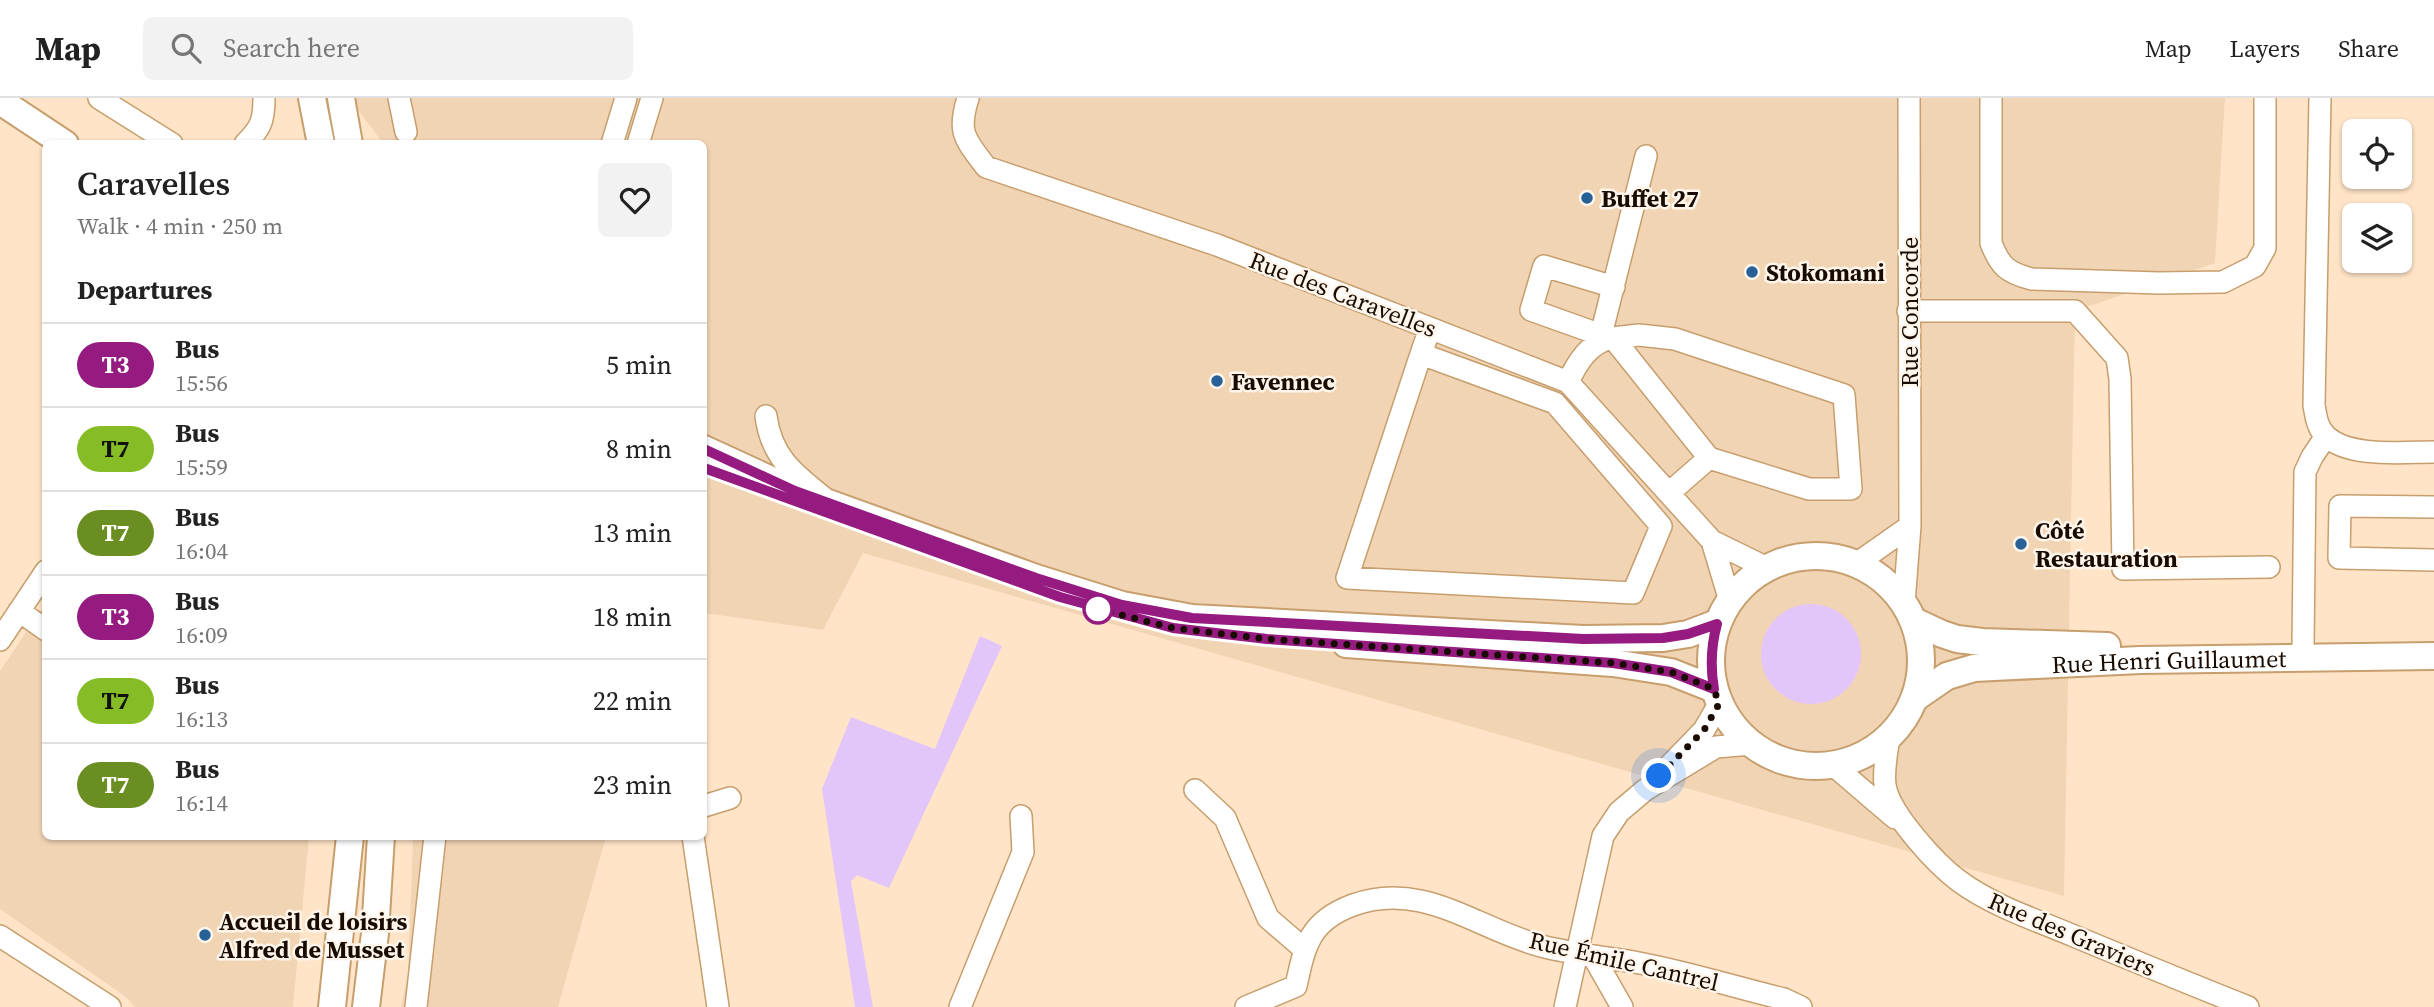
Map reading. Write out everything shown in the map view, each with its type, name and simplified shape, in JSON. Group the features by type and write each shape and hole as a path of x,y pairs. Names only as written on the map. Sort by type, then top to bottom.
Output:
{"main road":[{"path":"312,98 320,140"},
{"path":"341,98 348,140"},
{"path":"0,101 59,140"},
{"path":"707,450 763,477 1027,575 1110,601 1192,618 1583,639 1663,638 1688,634 1723,612"},
{"path":"707,469 1060,597 1173,628 1267,639 1613,663 1671,672 1717,697"},
{"path":"1820,556 1856,564 1874,573 1891,587 1909,612 1919,640 1921,660 1915,698 1904,719 1889,737 1870,752 1847,762 1804,766 1767,755 1751,744 1728,719 1717,697 1711,670 1711,650 1723,612 1740,588 1767,568 1784,561 1820,556"},
{"name":"Rue Henri Guillaumet","path":"1909,612 1942,634 1982,642 2135,647 2434,644"},
{"name":"Rue Henri Guillaumet","path":"1915,698 1947,676 1974,668 2140,660 2434,656"},
{"path":"332,1007 350,840"},
{"path":"366,1007 376,933 381,840"}],"street":[{"path":"99,98 166,140"},
{"path":"249,140 259,130 264,115 264,98"},
{"path":"399,98 406,132"},
{"path":"613,140 626,98"},
{"path":"639,140 652,98"},
{"name":"Rue des Caravelles","path":"968,98 962,127 968,144 986,167 1217,245 1567,382 1712,541"},
{"name":"Rue Concorde","path":"1909,98 1909,612"},
{"path":"1991,98 1991,243 1998,261 2016,275 2032,279 2159,282 2222,282 2255,267 2265,248 2265,98"},
{"path":"2320,98 2314,405 2317,424 2326,436 2343,447 2364,451 2434,452"},
{"path":"1567,382 1580,358 1606,337 1614,287 1646,156"},
{"path":"1606,337 1709,458 1809,489 1851,489 1844,395 1675,339 1639,335 1606,337 1531,310 1544,266 1614,287"},
{"path":"1908,311 2076,311 2117,358 2120,379 2123,569 2269,567"},
{"path":"1421,354 1555,403 1661,526 1633,593 1347,578 1421,354 1430,328"},
{"path":"766,416 768,435 782,460 830,502"},
{"path":"2303,646 2305,472 2326,436"},
{"path":"1670,493 1709,458"},
{"path":"2434,507 2340,506 2339,558 2434,560"},
{"path":"1856,564 1910,526"},
{"path":"1712,541 1767,568"},
{"path":"1712,541 1723,612"},
{"path":"0,639 42,577"},
{"path":"22,607 42,626"},
{"path":"1565,1007 1585,955 1602,836 1619,812 1704,730 1717,697"},
{"path":"1889,737 1885,786 1912,834"},
{"path":"1644,790 1716,747 1751,744"},
{"path":"1833,765 1912,834"},
{"path":"1195,790 1225,818 1268,918 1304,948 1296,986 1247,1007"},
{"path":"707,805 730,798"},
{"path":"960,1007 1023,852 1021,816"},
{"name":"Rue des Graviers","path":"1912,834 1937,863 1986,898 2248,1007"},
{"path":"416,1007 435,840"},
{"path":"694,840 718,1007"},
{"name":"Rue Émile Cantrel","path":"1304,948 1324,919 1341,909 1390,896 1416,898 1542,947 1659,968 1784,999 1801,1007"},
{"path":"0,936 110,1007"},
{"path":"1585,955 1622,1007"}],"shaded area":[{"path":"349,98 2225,98 2215,263 2075,311 2064,896 863,553 823,630 707,613 707,140 381,140"},
{"path":"1811,604 1830,608 1846,619 1857,635 1861,654 1857,673 1846,689 1830,700 1811,704 1792,700 1776,689 1765,673 1761,654 1765,635 1776,619 1792,608"},
{"path":"42,608 42,840 309,840 293,1007 135,1007 126,997 0,909 0,671"},
{"path":"980,636 1002,646 889,888 857,875 851,881 873,1007 855,1007 822,789 851,717 935,749"},
{"path":"413,840 605,840 558,1007 401,1007 408,975"}],"bus line":[{"name":"T3","path":"707,450 795,491 1036,578 1122,605 1192,618 1583,639 1663,638 1688,634 1717,624 1711,650 1714,689 1671,672 1613,663 1267,639 1173,628 1060,597 707,469"}],"place":[{"name":"Buffet 27","path":"1587,198"},
{"name":"Stokomani","path":"1752,272"},
{"name":"Favennec","path":"1217,381"},
{"name":"Côté Restauration","path":"2021,544"},
{"name":"Accueil de loisirs Alfred de Musset","path":"205,935"}],"route":[{"path":"1098,609 1173,628 1267,639 1552,657 1671,672 1714,689 1719,704 1704,730 1659,776"}]}
